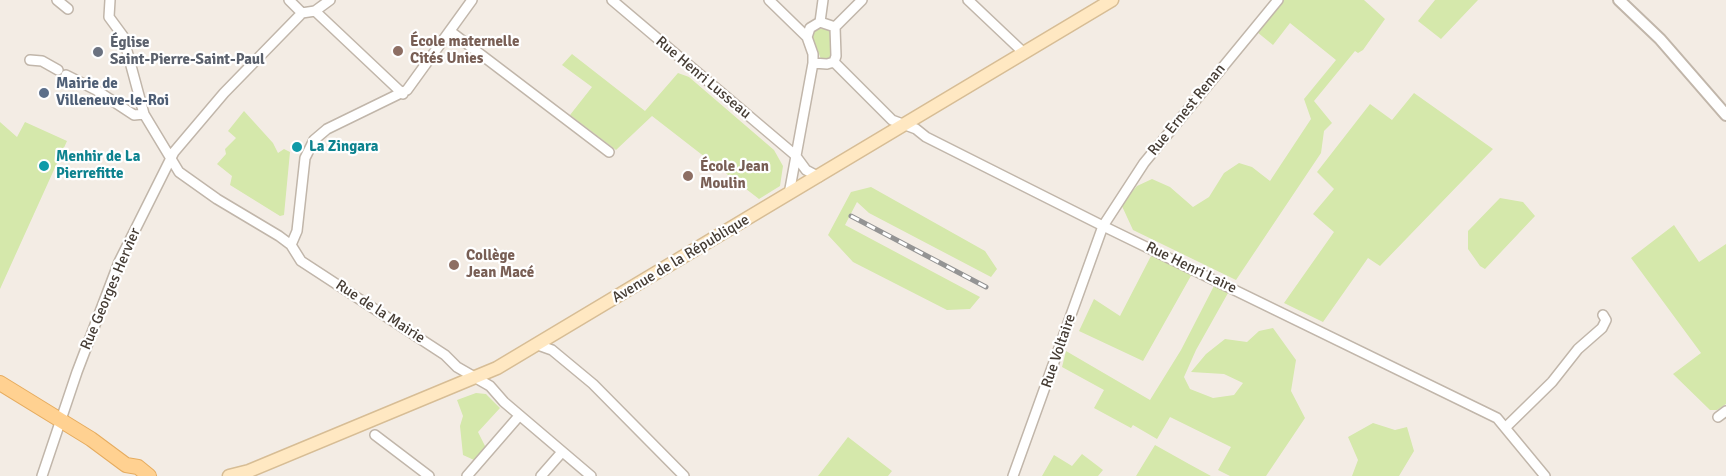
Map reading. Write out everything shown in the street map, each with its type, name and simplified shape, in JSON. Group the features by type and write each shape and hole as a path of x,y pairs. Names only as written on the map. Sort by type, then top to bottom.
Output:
{"main road":[{"name":"Avenue de la République","path":"229,476 246,474 497,368 1112,0"},
{"path":"3,387 91,439 128,470 138,467 149,476"}],"street":[{"path":"57,0 68,9"},
{"name":"Rue de la Mairie","path":"110,0 109,17 123,36 144,114 172,162 194,183 291,245 302,261 445,355 473,377 490,386 519,416 591,476"},
{"path":"289,0 302,13 315,11 330,0"},
{"path":"291,245 297,231 305,158 314,140 327,129 403,93 472,0"},
{"name":"Rue Henri Lusseau","path":"612,0 795,155 806,170 819,177"},
{"path":"769,0 807,38 813,54 789,194"},
{"path":"820,22 823,0"},
{"path":"813,63 834,62 835,27 862,0"},
{"path":"968,0 1024,53"},
{"name":"Rue Ernest Renan","path":"1103,225 1144,163 1278,0"},
{"path":"1619,0 1660,39 1724,113"},
{"path":"315,11 403,93"},
{"name":"Rue Georges Hervier","path":"42,476 119,262 172,162 174,152 224,93 302,13"},
{"path":"807,38 810,28 820,22 835,27"},
{"path":"450,31 609,152"},
{"path":"30,60 42,61 96,90 134,116 144,114"},
{"name":"Rue Henri Laire","path":"834,62 888,117 1497,418 1545,476"},
{"name":"Rue Voltaire","path":"1013,476 1103,225"},
{"path":"1506,427 1552,382 1578,349 1602,328 1606,320 1603,315"},
{"path":"538,345 552,350 593,384 684,476"},
{"path":"467,476 519,416"},
{"path":"375,435 429,476"},
{"path":"541,476 562,452"}],"green space":[{"path":"1284,0 1364,0 1385,19 1363,50 1358,53 1355,51 1314,101 1332,123 1324,131 1321,153 1236,280 1133,230 1121,204 1137,186 1152,179 1170,187 1193,207 1209,197 1224,173 1239,163 1252,167 1270,181 1311,119 1304,99 1336,60 1290,23 1273,45 1257,32"},
{"path":"1435,0 1478,0 1441,39 1418,21"},
{"path":"816,29 827,29 832,33 832,55 828,60 821,59 812,36"},
{"path":"572,54 645,111 678,73 689,77 774,150 783,166 780,186 759,199 652,116 616,150 570,115 592,87 562,65"},
{"path":"1414,93 1493,149 1380,266 1368,258 1323,322 1284,303 1334,232 1313,214 1334,189 1317,172 1370,104 1392,120"},
{"path":"244,111 273,143 278,153 284,149 290,152 284,215 280,216 230,185 232,176 217,164 226,154 225,149 236,138 228,131"},
{"path":"0,122 17,137 25,122 67,141 0,289"},
{"path":"871,187 985,251 997,269 991,277 869,213 857,202 845,225 980,297 970,309 947,310 853,262 828,235 851,192"},
{"path":"1500,198 1523,202 1535,216 1485,269 1480,266 1468,249 1468,231"},
{"path":"1674,225 1699,262 1726,244 1726,404 1717,410 1710,410 1673,374 1701,353 1631,258"},
{"path":"1151,256 1192,274 1143,361 1079,331 1094,299 1120,316"},
{"path":"1214,286 1228,293 1196,350 1184,377 1190,389 1213,398 1234,395 1243,383 1224,374 1191,372 1206,354 1225,339 1247,342 1259,331 1273,328 1296,360 1291,391 1305,418 1266,476 1230,476 1218,470 1231,447 1170,417 1157,439 1133,425 1131,428 1094,408 1104,390 1062,367 1066,351 1150,400 1181,350"},
{"path":"476,393 486,394 500,408 478,432 486,448 474,460 463,455 460,426 463,416 457,400"},
{"path":"1373,423 1395,430 1407,427 1414,451 1399,476 1352,476 1358,460 1348,437"},
{"path":"848,437 892,471 888,476 818,476"},
{"path":"1155,445 1189,464 1211,476 1136,476"},
{"path":"1082,454 1103,470 1098,476 1042,476 1054,455 1072,466"}],"railway":[{"path":"851,216 986,287"}],"place":[{"name":"École maternelle Cités Unies","path":"398,51"},
{"name":"Église Saint-Pierre-Saint-Paul","path":"98,52"},
{"name":"Mairie de Villeneuve-le-Roi","path":"44,93"},
{"name":"La Zingara","path":"297,147"},
{"name":"Menhir de La Pierrefitte","path":"44,166"},
{"name":"École Jean Moulin","path":"688,176"},
{"name":"Collège Jean Macé","path":"454,265"}]}
